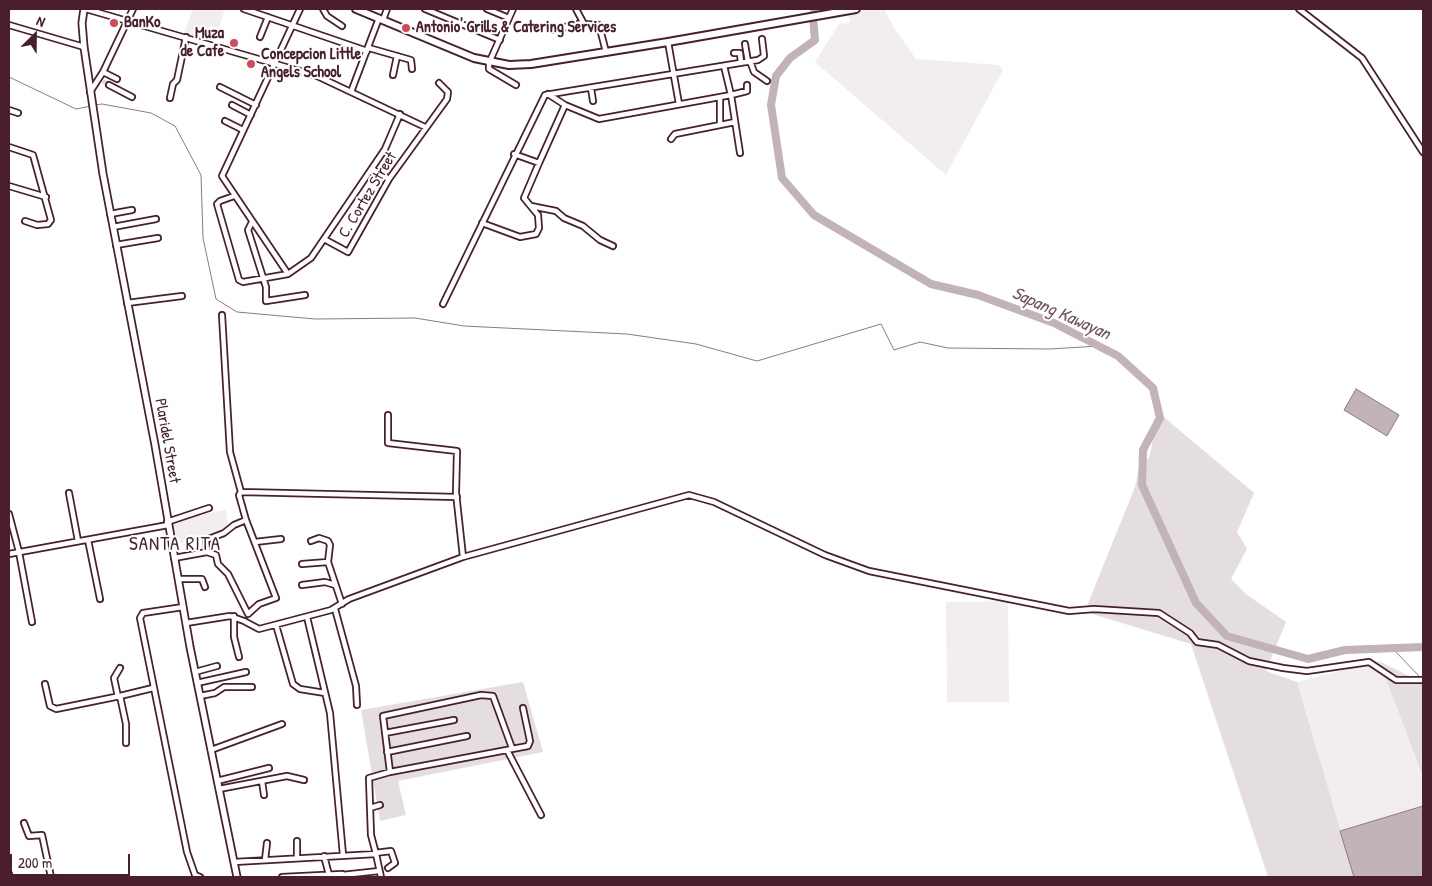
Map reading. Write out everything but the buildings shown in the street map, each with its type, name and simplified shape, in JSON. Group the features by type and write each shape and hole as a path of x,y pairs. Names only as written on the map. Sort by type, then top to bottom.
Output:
{"main road":[{"path":"356,9 489,63 509,65 531,64 668,42 856,9"}],"street":[{"path":"85,9 275,62 324,79 425,127"},
{"name":"Plaridel Street","path":"85,9 82,24 84,47 92,110 110,214 197,683 237,877"},
{"path":"90,93 101,80 133,9"},
{"path":"244,9 368,50 397,56 413,62 412,69"},
{"path":"288,274 222,176 300,9"},
{"path":"323,9 327,16 342,26"},
{"path":"351,92 381,19 387,9"},
{"path":"425,9 500,40"},
{"path":"487,9 509,18"},
{"path":"513,9 489,63 490,70 516,86"},
{"path":"576,9 582,23"},
{"path":"1299,9 1362,58 1423,152"},
{"path":"260,37 268,17"},
{"path":"553,30 582,23 599,25 606,52"},
{"path":"9,25 84,47"},
{"path":"170,98 173,84 177,80 186,37"},
{"path":"443,304 544,95 749,62 764,58 762,40"},
{"path":"668,42 679,104"},
{"path":"746,44 749,62 754,72 767,81"},
{"path":"734,53 740,53 742,63"},
{"path":"393,75 397,56"},
{"path":"724,66 731,95 740,153"},
{"path":"103,72 117,79"},
{"name":"C. Cortez Street","path":"324,239 345,253 348,252 389,179 448,95 439,83"},
{"path":"109,85 132,97"},
{"path":"548,94 565,105 599,119 731,95 747,91 747,85"},
{"path":"220,87 256,105"},
{"path":"591,88 593,101"},
{"path":"720,96 722,112 720,125"},
{"path":"232,105 251,115"},
{"path":"482,223 520,237 536,234 539,228 538,215 524,198 565,105"},
{"path":"9,110 18,113"},
{"path":"234,196 220,200 217,204 239,280 243,282 288,274 309,261 386,149 400,114"},
{"path":"225,121 243,130"},
{"path":"671,140 675,134 735,122"},
{"path":"9,148 33,155 46,197 50,222 37,225 25,221"},
{"path":"514,154 539,162"},
{"path":"372,169 389,179"},
{"path":"9,186 46,197"},
{"path":"530,206 556,210 564,218 583,226 600,240 612,246"},
{"path":"110,214 132,210"},
{"path":"113,227 156,220"},
{"path":"252,222 248,230 264,278 266,301 305,295"},
{"path":"116,245 158,238"},
{"path":"127,303 182,296"},
{"path":"222,315 230,452 241,492 240,495 246,520 276,598 259,604 248,614 244,621"},
{"path":"388,415 387,441 390,444 457,452 456,497 463,557"},
{"path":"241,492 456,497"},
{"path":"69,493 78,541"},
{"path":"186,623 234,616 257,630 335,609 349,599 463,557 689,495 714,502 825,555 869,571 1069,611 1094,609 1159,614 1190,633 1197,642 1218,645 1249,661 1283,668 1307,671 1369,662 1396,680 1423,680"},
{"path":"9,554 88,540 167,522 210,508"},
{"path":"9,514 19,552 32,622"},
{"path":"207,552 206,540 224,533 234,524 246,520"},
{"path":"311,541 319,538 328,541 330,545 328,562 342,604"},
{"path":"254,542 280,539"},
{"path":"88,540 100,599"},
{"path":"174,558 207,552 216,555 218,564 228,574 248,614"},
{"path":"302,564 328,562"},
{"path":"179,579 202,579 205,587"},
{"path":"302,585 325,582 335,585"},
{"path":"183,607 141,615 153,688 187,852 196,877"},
{"path":"335,609 356,686 357,705"},
{"path":"234,616 234,636 239,657"},
{"path":"307,617 325,693 335,761 343,855"},
{"path":"276,625 293,684 300,689 325,693"},
{"path":"195,672 217,666"},
{"path":"120,668 114,678 126,724 126,742"},
{"path":"197,683 246,672"},
{"path":"45,684 50,706 56,709 119,697 153,688"},
{"path":"200,696 214,693 224,687 252,688"},
{"path":"390,772 383,716 490,694 493,696 512,748"},
{"path":"381,877 370,835 369,778 390,772 507,750 529,744 523,708"},
{"path":"385,733 454,720"},
{"path":"211,750 282,724"},
{"path":"387,752 467,736"},
{"path":"507,750 540,815"},
{"path":"217,781 269,768"},
{"path":"218,790 288,776 304,780"},
{"path":"262,781 264,795"},
{"path":"370,808 380,805"},
{"path":"24,824 29,836 42,834 51,877"},
{"path":"297,841 297,858"},
{"path":"265,860 267,843"},
{"path":"234,862 376,854 391,851 394,863 388,868"},
{"path":"324,856 329,875"},
{"path":"282,877 342,876 379,871"},
{"path":"231,877 237,877"}],"shaded area":[{"path":"193,9 225,9 219,28 210,26 205,40 184,33"},
{"path":"884,9 896,31 916,59 999,65 1003,70 946,175 815,62 839,24 850,22 848,13"},
{"path":"1356,389 1399,415 1387,436 1344,410"},
{"path":"1159,413 1254,493 1237,532 1247,549 1231,579 1246,594 1286,622 1266,671 1297,682 1354,877 1268,877 1191,644 1076,609 1087,606 1135,487 1139,468 1149,458"},
{"path":"226,510 228,524 223,531 208,538 174,544 170,520"},
{"path":"1008,601 1009,702 947,702 946,602"},
{"path":"1379,661 1423,778 1423,806 1340,831 1297,682"},
{"path":"1379,661 1423,683 1423,778 1415,756"},
{"path":"523,682 543,752 398,781 406,815 380,821 361,710"},
{"path":"1423,806 1423,877 1354,877 1340,831"}],"waterway":[{"name":"Sapang Kawayan","path":"815,9 813,17 815,40 790,58 776,76 771,105 782,178 814,215 931,284 978,295 1054,323 1118,356 1153,388 1160,418 1143,450 1142,485 1196,603 1227,636 1308,659 1345,650 1423,647"},
{"path":"9,77 76,109 91,106"},
{"path":"94,105 102,104 151,113 175,126 201,175 203,238 216,299 237,312 315,319 415,318 464,326 627,334 696,344 757,361 881,324 894,350 920,342 948,348 1050,349 1099,346"},
{"path":"1393,649 1422,679"}],"tunnel":[{"path":"103,81 109,85"}],"place":[{"name":"BanKo","path":"114,23"},
{"name":"Antonio' Grills & Catering Services","path":"406,28"},
{"name":"Muza de Cafe","path":"234,43"},
{"name":"Concepcion Little Angels School","path":"251,64"}],"district":[{"name":"SANTA RITA","path":"175,545"}]}
